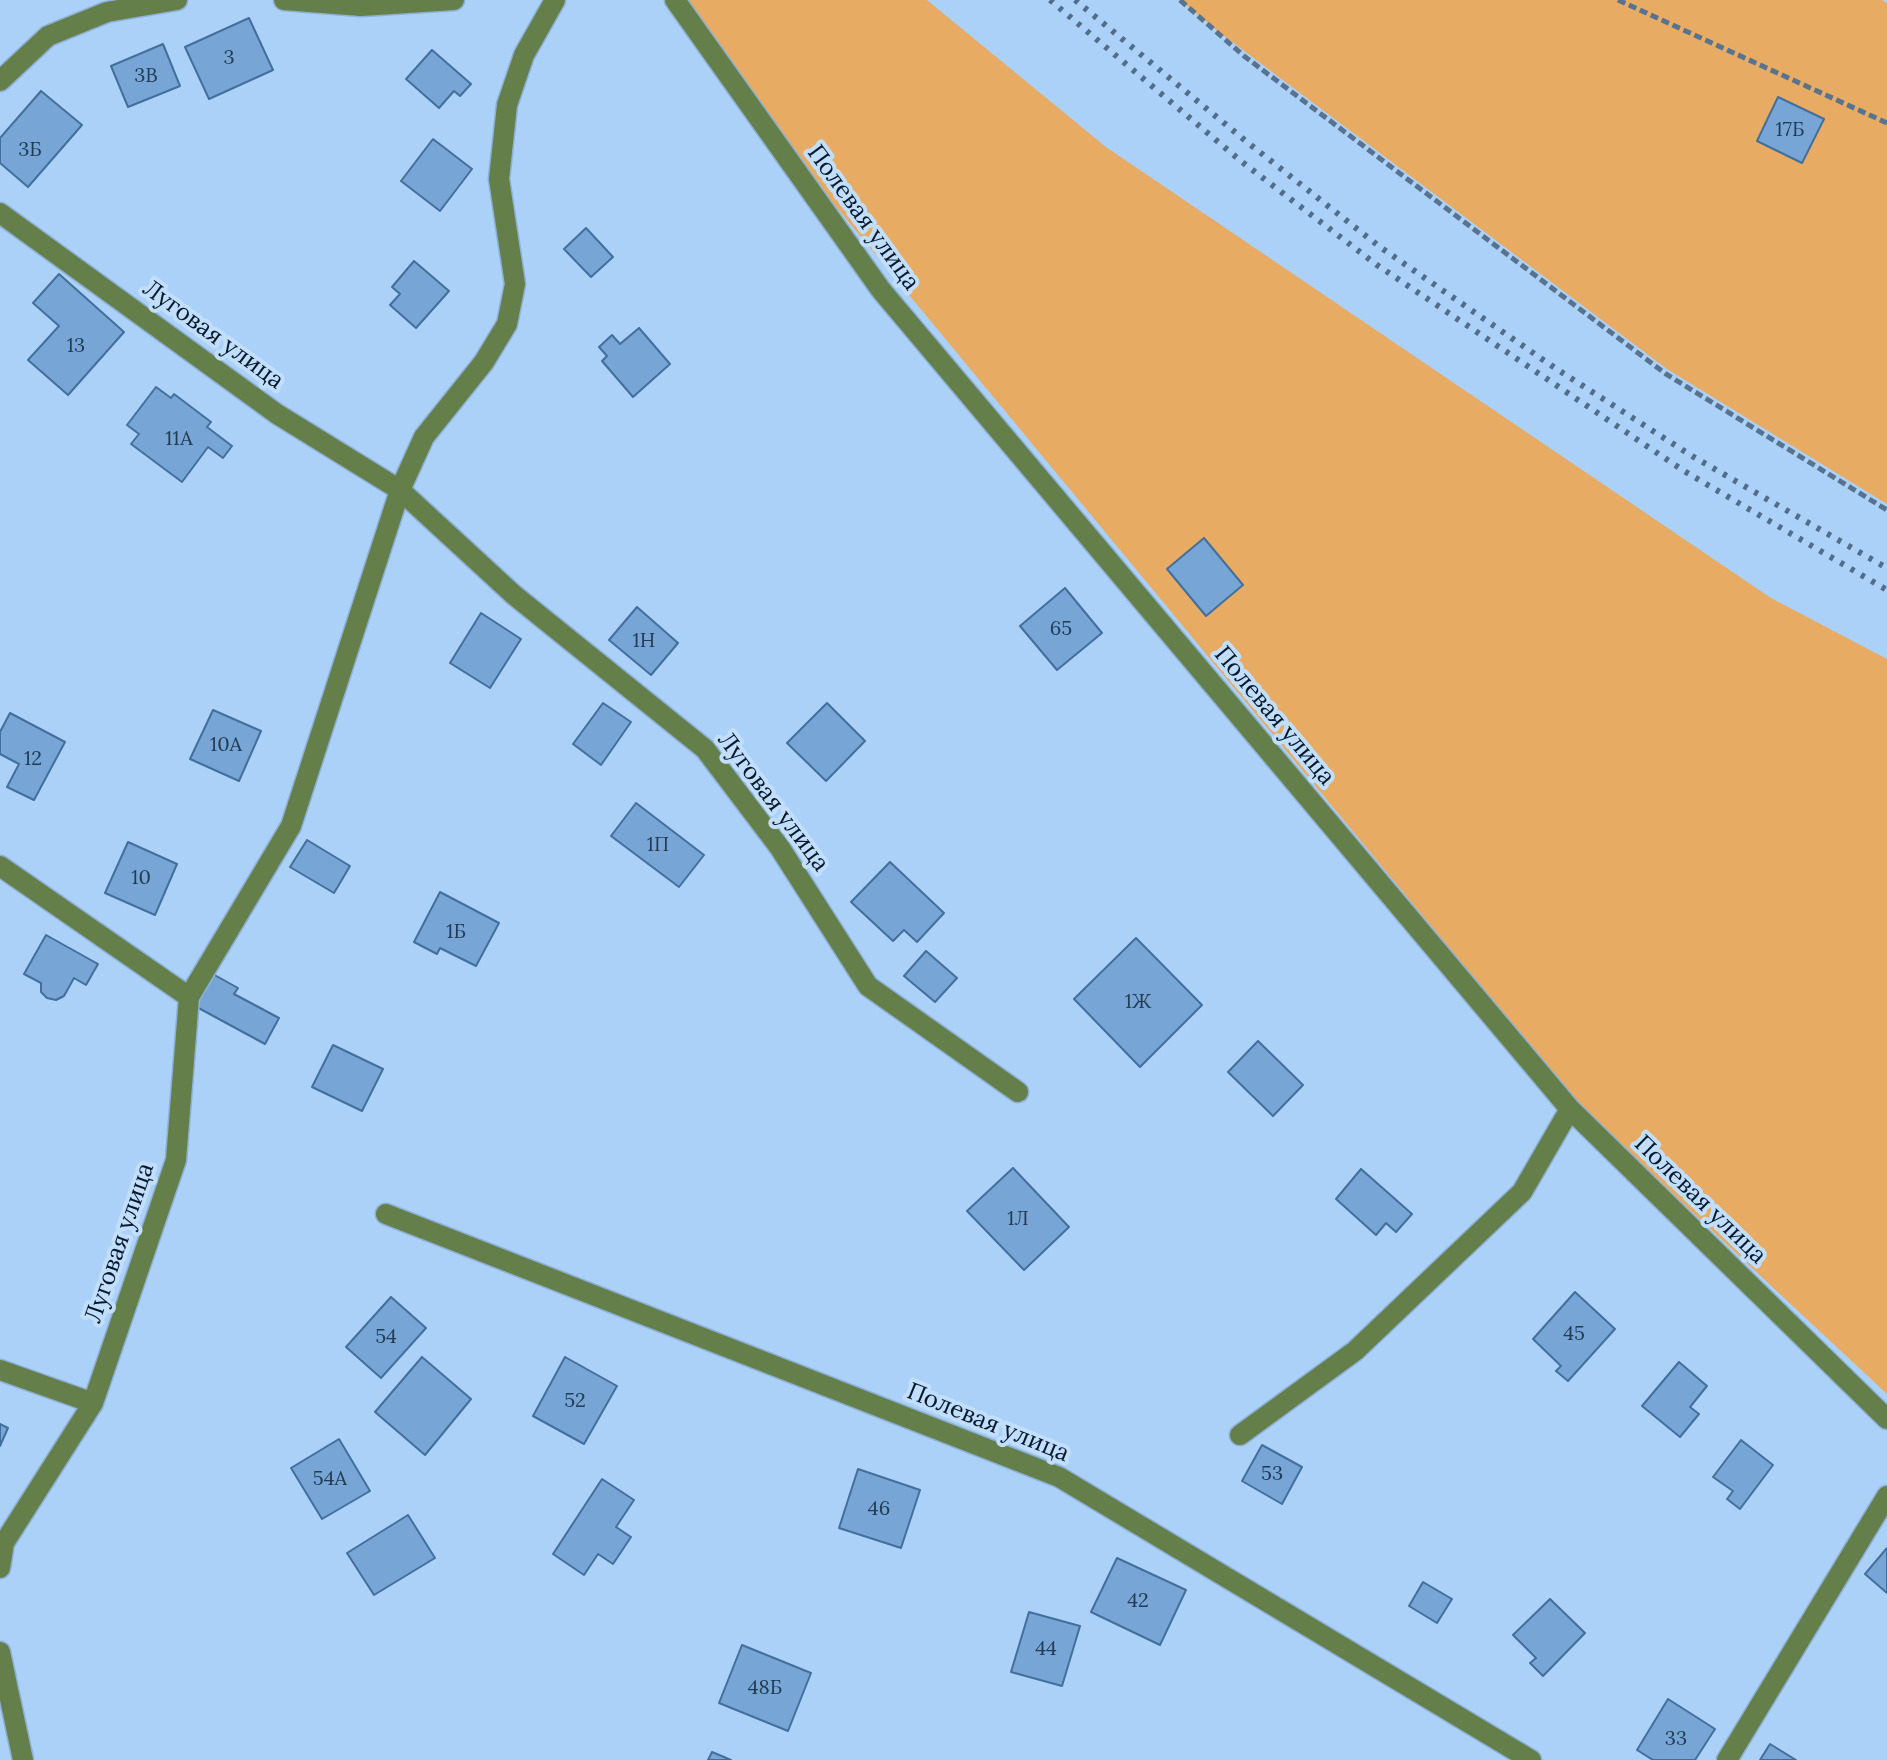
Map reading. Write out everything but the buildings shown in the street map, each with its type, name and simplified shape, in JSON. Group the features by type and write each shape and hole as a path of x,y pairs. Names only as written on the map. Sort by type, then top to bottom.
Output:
{"street":[{"path":"0,81 48,36 107,12 177,0"},
{"path":"284,0 361,6 454,0"},
{"name":"Луговая улица","path":"0,1568 4,1543 93,1403 176,1160 189,997 291,826 400,490 424,437 484,362 507,324 515,284 499,179 507,105 524,55 555,0"},
{"name":"Полевая улица","path":"675,0 881,290 1570,1109 1887,1419"},
{"name":"Луговая улица","path":"0,213 277,414 400,490 514,595 705,749 780,848 868,986 1018,1092"},
{"path":"0,866 189,997"},
{"path":"1240,1435 1355,1351 1522,1192 1570,1109"},
{"name":"Полевая улица","path":"386,1214 1059,1477 1531,1760"},
{"path":"0,1370 93,1403"},
{"path":"1727,1760 1887,1496"},
{"path":"0,1652 23,1760"}],"path":[{"path":"1180,0 1244,56 1666,374 1887,510"},
{"path":"1618,0 1887,123"}],"shaded area":[{"path":"665,0 927,0 1106,147 1771,598 1887,659 1887,1394 1585,1112"},
{"path":"1180,0 1882,0 1887,3 1887,504 1667,369"}],"railway":[{"path":"1050,0 1242,162 1377,265 1684,471 1887,590"},
{"path":"1075,0 1380,247 1555,368 1692,456 1887,568"}]}
